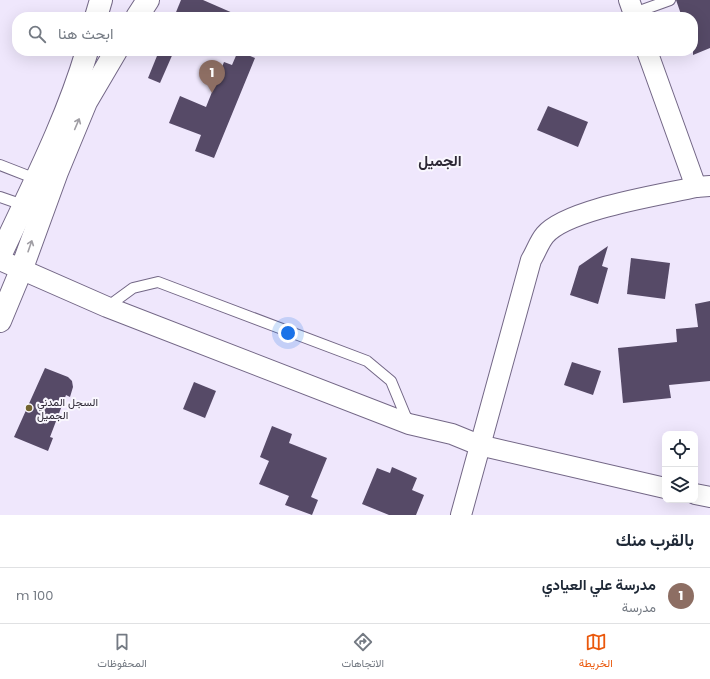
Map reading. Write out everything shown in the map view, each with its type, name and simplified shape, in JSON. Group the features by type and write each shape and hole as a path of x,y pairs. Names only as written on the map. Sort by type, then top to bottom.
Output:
{"street":[{"path":"97,12 101,0"},
{"path":"140,12 148,0"},
{"path":"0,321 22,268 33,209 36,179 80,75 86,56"},
{"path":"0,256 33,209 56,172 86,102 113,56"},
{"path":"461,515 531,260 545,235 562,222 582,214 703,187 649,56"},
{"path":"0,260 22,268 107,308 409,424 452,434 479,445 662,487"},
{"path":"698,495 710,497"}],"lane":[{"path":"633,10 670,0"},
{"path":"0,165 36,179"},
{"path":"0,197 33,209"},
{"path":"107,308 133,288 158,282 318,341 367,361 384,373 391,381 409,424"}],"building":[{"path":"181,0 203,0 231,12 176,12"},
{"path":"676,0 710,0 710,48 698,53 698,12 680,12"},
{"path":"157,56 172,56 160,83 148,78"},
{"path":"236,56 250,56 255,58 214,158 195,151 201,135 169,123 180,96 206,107 224,62 232,65"},
{"path":"548,106 588,122 578,147 537,130"},
{"path":"608,246 602,266 608,268 598,304 570,295 579,266"},
{"path":"631,258 670,263 665,299 627,294"},
{"path":"710,301 710,381 669,385 671,398 623,403 618,348 677,342 676,329 698,327 695,304"},
{"path":"572,362 601,371 593,395 564,385"},
{"path":"45,368 68,377 72,381 73,387 70,397 66,395 50,437 53,438 48,451 14,437"},
{"path":"194,382 216,391 205,418 183,409"},
{"path":"272,426 292,434 289,443 327,458 311,497 318,500 312,515 285,505 289,496 259,484 269,461 260,457"},
{"path":"392,467 417,478 412,490 424,495 416,515 389,515 362,504 377,468 390,473"}],"place":[{"name":"مدرسة علي العيادي","path":"212,93"},
{"name":"السجل المدني الجميل","path":"29,408"}],"district":[{"name":"الجميل","path":"440,160"}]}
